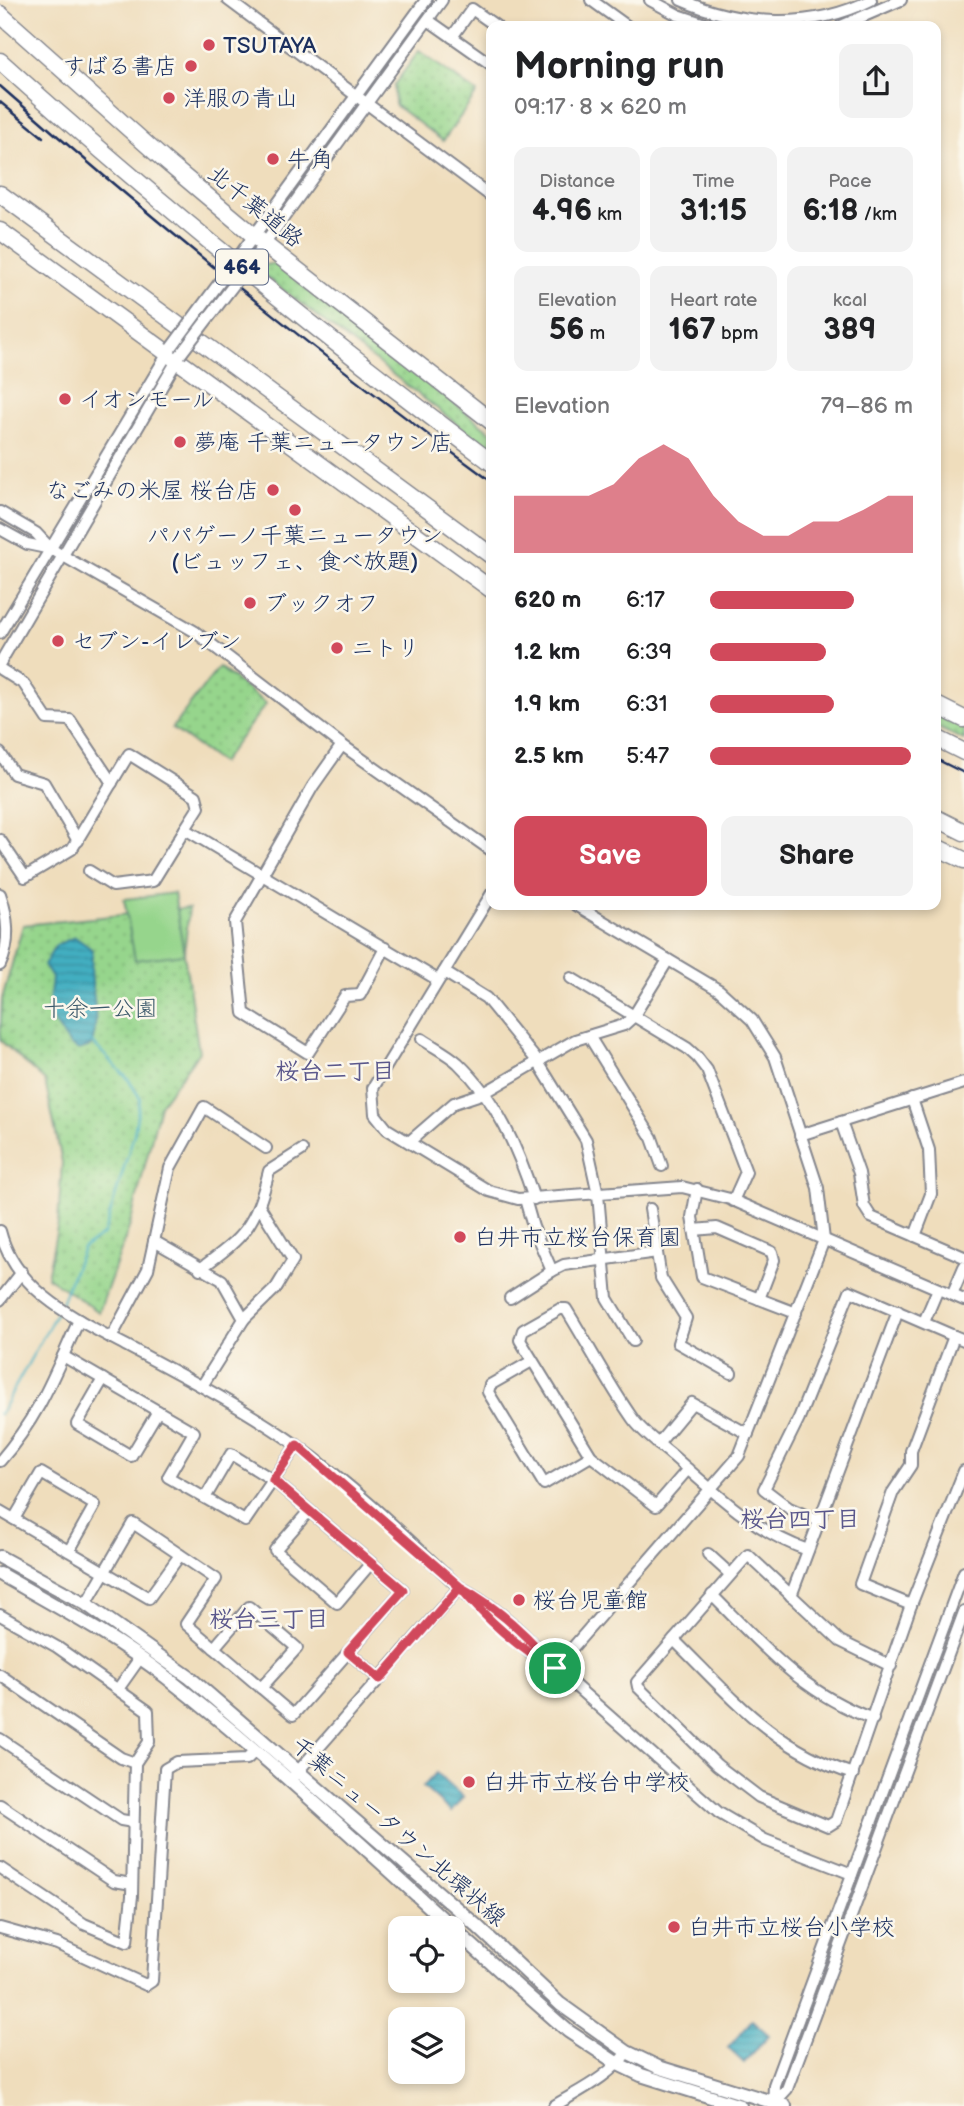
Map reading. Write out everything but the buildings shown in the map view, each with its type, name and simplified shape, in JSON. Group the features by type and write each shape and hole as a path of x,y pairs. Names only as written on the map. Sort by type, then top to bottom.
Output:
{"highway":[{"name":"北千葉道路","path":"0,14 163,159 255,246 486,418"},
{"name":"464","path":"0,61 121,168 486,458"},
{"path":"0,194 486,552"},
{"path":"0,231 174,355 486,586"},
{"path":"941,708 964,719"},
{"path":"941,740 964,752"},
{"path":"941,820 964,832"},
{"path":"941,849 964,860"}],"main road":[{"name":"千葉ニュータウン北環状線","path":"0,1557 86,1604 189,1677 477,1926 560,2004 626,2052 658,2067 778,2105"},
{"name":"千葉ニュータウン北環状線","path":"0,1574 140,1658 289,1781 568,2031 618,2064 661,2083 740,2106"}],"street":[{"path":"228,0 361,102 486,193"},
{"path":"361,102 426,0"},
{"path":"0,633 174,355 361,102 442,0"},
{"path":"591,0 620,21"},
{"path":"650,0 696,21"},
{"path":"681,0 738,18 781,21 828,15 871,0"},
{"path":"853,21 901,0"},
{"path":"453,37 472,9 489,21"},
{"path":"428,20 486,61"},
{"path":"0,663 64,556 174,355"},
{"path":"0,512 36,533 51,549"},
{"path":"0,529 27,544 51,549 194,631 342,745 486,847"},
{"path":"0,669 24,684 47,719 70,720 112,783"},
{"path":"342,745 313,786 235,922 244,1013 309,1053 345,996 360,995 385,948"},
{"path":"0,752 14,774 44,783 78,841"},
{"path":"0,840 25,877 72,849 130,754 196,796 199,807 153,881 113,886 89,872"},
{"path":"185,829 385,948 486,998 538,1062 586,1140 598,1194 607,1298 633,1341"},
{"path":"0,894 7,923 0,965"},
{"path":"486,903 372,1094 372,1105 380,1122 489,1191 530,1199 662,1187 697,1189 733,1201 964,1300"},
{"path":"555,1668 739,1456 824,1240 818,1188 775,1057 752,1020 719,990 584,910"},
{"path":"409,1142 454,1103 484,1093 575,1040 611,1032 633,1017 668,960"},
{"path":"571,978 687,1048 708,1070 746,1172 733,1201"},
{"path":"589,1035 652,1138 663,1166"},
{"path":"422,1039 457,1062 484,1093 516,1144 530,1199 533,1227 552,1271"},
{"path":"800,1135 964,1083"},
{"path":"912,1099 929,1150 931,1194 915,1236"},
{"path":"111,1338 148,1269 170,1168 204,1107 266,1148"},
{"path":"841,1122 859,1173 864,1206 871,1217 964,1257"},
{"path":"200,1269 243,1237 260,1207 269,1171 302,1150"},
{"path":"697,1189 692,1217 702,1277 796,1313"},
{"path":"202,1386 244,1319 276,1288 293,1260 260,1207"},
{"path":"650,1209 661,1278 686,1318 678,1343 731,1373"},
{"path":"694,1230 717,1228 772,1252 774,1260 759,1299"},
{"path":"0,1231 22,1272 49,1301 79,1321 202,1386 297,1445 460,1587 474,1604 536,1658 555,1668 719,1813 765,1840 852,1874"},
{"path":"154,1241 222,1280 244,1319"},
{"path":"510,1297 564,1265 657,1252"},
{"path":"952,1295 964,1267"},
{"path":"0,1300 22,1272"},
{"path":"924,1322 938,1289"},
{"path":"819,1521 789,1508 764,1489 799,1419 850,1290 959,1338 911,1451 911,1465 893,1492 860,1584 911,1605"},
{"path":"688,1469 656,1506 592,1456 531,1361 520,1340 523,1330 560,1309 566,1309 635,1422 712,1490 767,1531 808,1550"},
{"path":"791,1596 898,1311"},
{"path":"0,1461 27,1430 44,1401 79,1321"},
{"path":"63,1356 194,1432 168,1477 245,1521 297,1445"},
{"path":"531,1361 490,1385 488,1392 544,1484 592,1456"},
{"path":"103,1379 77,1424 131,1456 158,1411"},
{"path":"659,1444 692,1403 748,1434"},
{"path":"86,1604 133,1523 216,1579 186,1624 293,1715 403,1590 273,1480 231,1454 205,1498"},
{"path":"891,1666 840,1641 748,1555 637,1682 638,1688 718,1765 759,1797 828,1826 836,1821 873,1719 891,1666 911,1605 964,1471"},
{"path":"14,1519 41,1473 95,1505 69,1551"},
{"path":"0,1511 149,1598 180,1555"},
{"path":"309,1511 275,1550 337,1603 371,1563"},
{"path":"708,1555 730,1574"},
{"path":"778,2105 774,2085 964,1572"},
{"path":"289,1781 460,1587"},
{"path":"712,1595 790,1672 823,1698 873,1719"},
{"path":"214,1648 249,1607 297,1648 261,1688"},
{"path":"778,2105 787,2089 964,1612"},
{"path":"0,1615 57,1647 148,1711 149,1742 135,1763 132,1885 127,1942 85,1924 0,1868"},
{"path":"674,1640 757,1721 792,1748 822,1764 853,1774"},
{"path":"348,1652 380,1679"},
{"path":"118,1689 140,1658"},
{"path":"0,1675 121,1758 135,1763"},
{"path":"0,1739 121,1820 133,1822"},
{"path":"0,1927 57,1944 146,1985 152,1981 165,1769 177,1762 247,1759 254,1752"},
{"path":"0,1805 114,1881 132,1885"},
{"path":"554,2106 618,2064 626,2052"}],"green space":[{"path":"419,51 477,93 443,141 395,105 394,85"},
{"path":"277,263 486,428 486,446 260,272 265,265"},
{"path":"219,667 266,704 221,763 172,728"},
{"path":"941,715 964,726 964,740 941,729"},
{"path":"174,893 184,954 135,960 124,899"},
{"name":"十余一公園","path":"189,908 184,954 199,1052 160,1105 130,1225 99,1312 47,1277 58,1223 62,1162 45,1081 0,1040 2,999 23,925"}],"water":[{"path":"75,937 93,950 91,975 95,1009 94,1033 91,1046 79,1050 70,1045 48,1013 52,978 44,965 56,945"},
{"path":"436,1773 463,1797 451,1812 423,1787"},
{"path":"752,2020 769,2035 744,2063 728,2048"}],"waterway":[{"path":"61,1303 83,1248 104,1234 134,1134 140,1098 128,1079 92,1042"},
{"path":"0,1414 58,1310"}],"railway":[{"path":"0,86 242,290 486,477"},
{"path":"0,102 43,137"},
{"path":"941,762 964,773"}],"place":[{"name":"TSUTAYA","path":"209,45"},
{"name":"すばる書店","path":"191,66"},
{"name":"洋服の青山","path":"169,98"},
{"name":"牛角","path":"273,159"},
{"name":"イオンモール","path":"65,399"},
{"name":"夢庵 千葉ニュータウン店","path":"180,442"},
{"name":"なごみの米屋 桜台店","path":"273,490"},
{"name":"パパゲーノ千葉ニュータウン (ビュッフェ、食べ放題)","path":"295,510"},
{"name":"ブックオフ","path":"250,603"},
{"name":"セブン-イレブン","path":"58,641"},
{"name":"ニトリ","path":"337,648"},
{"name":"白井市立桜台保育園","path":"460,1237"},
{"name":"桜台児童館","path":"519,1600"},
{"name":"白井市立桜台中学校","path":"469,1782"},
{"name":"白井市立桜台小学校","path":"674,1927"}],"district":[{"name":"桜台二丁目","path":"335,1071"},
{"name":"桜台四丁目","path":"800,1519"},
{"name":"桜台三丁目","path":"269,1619"}],"route":[{"path":"555,1668 481,1598 460,1587 352,1490 297,1445 273,1480 403,1590 348,1652 380,1679 460,1587 474,1604 536,1658 555,1668"}]}
